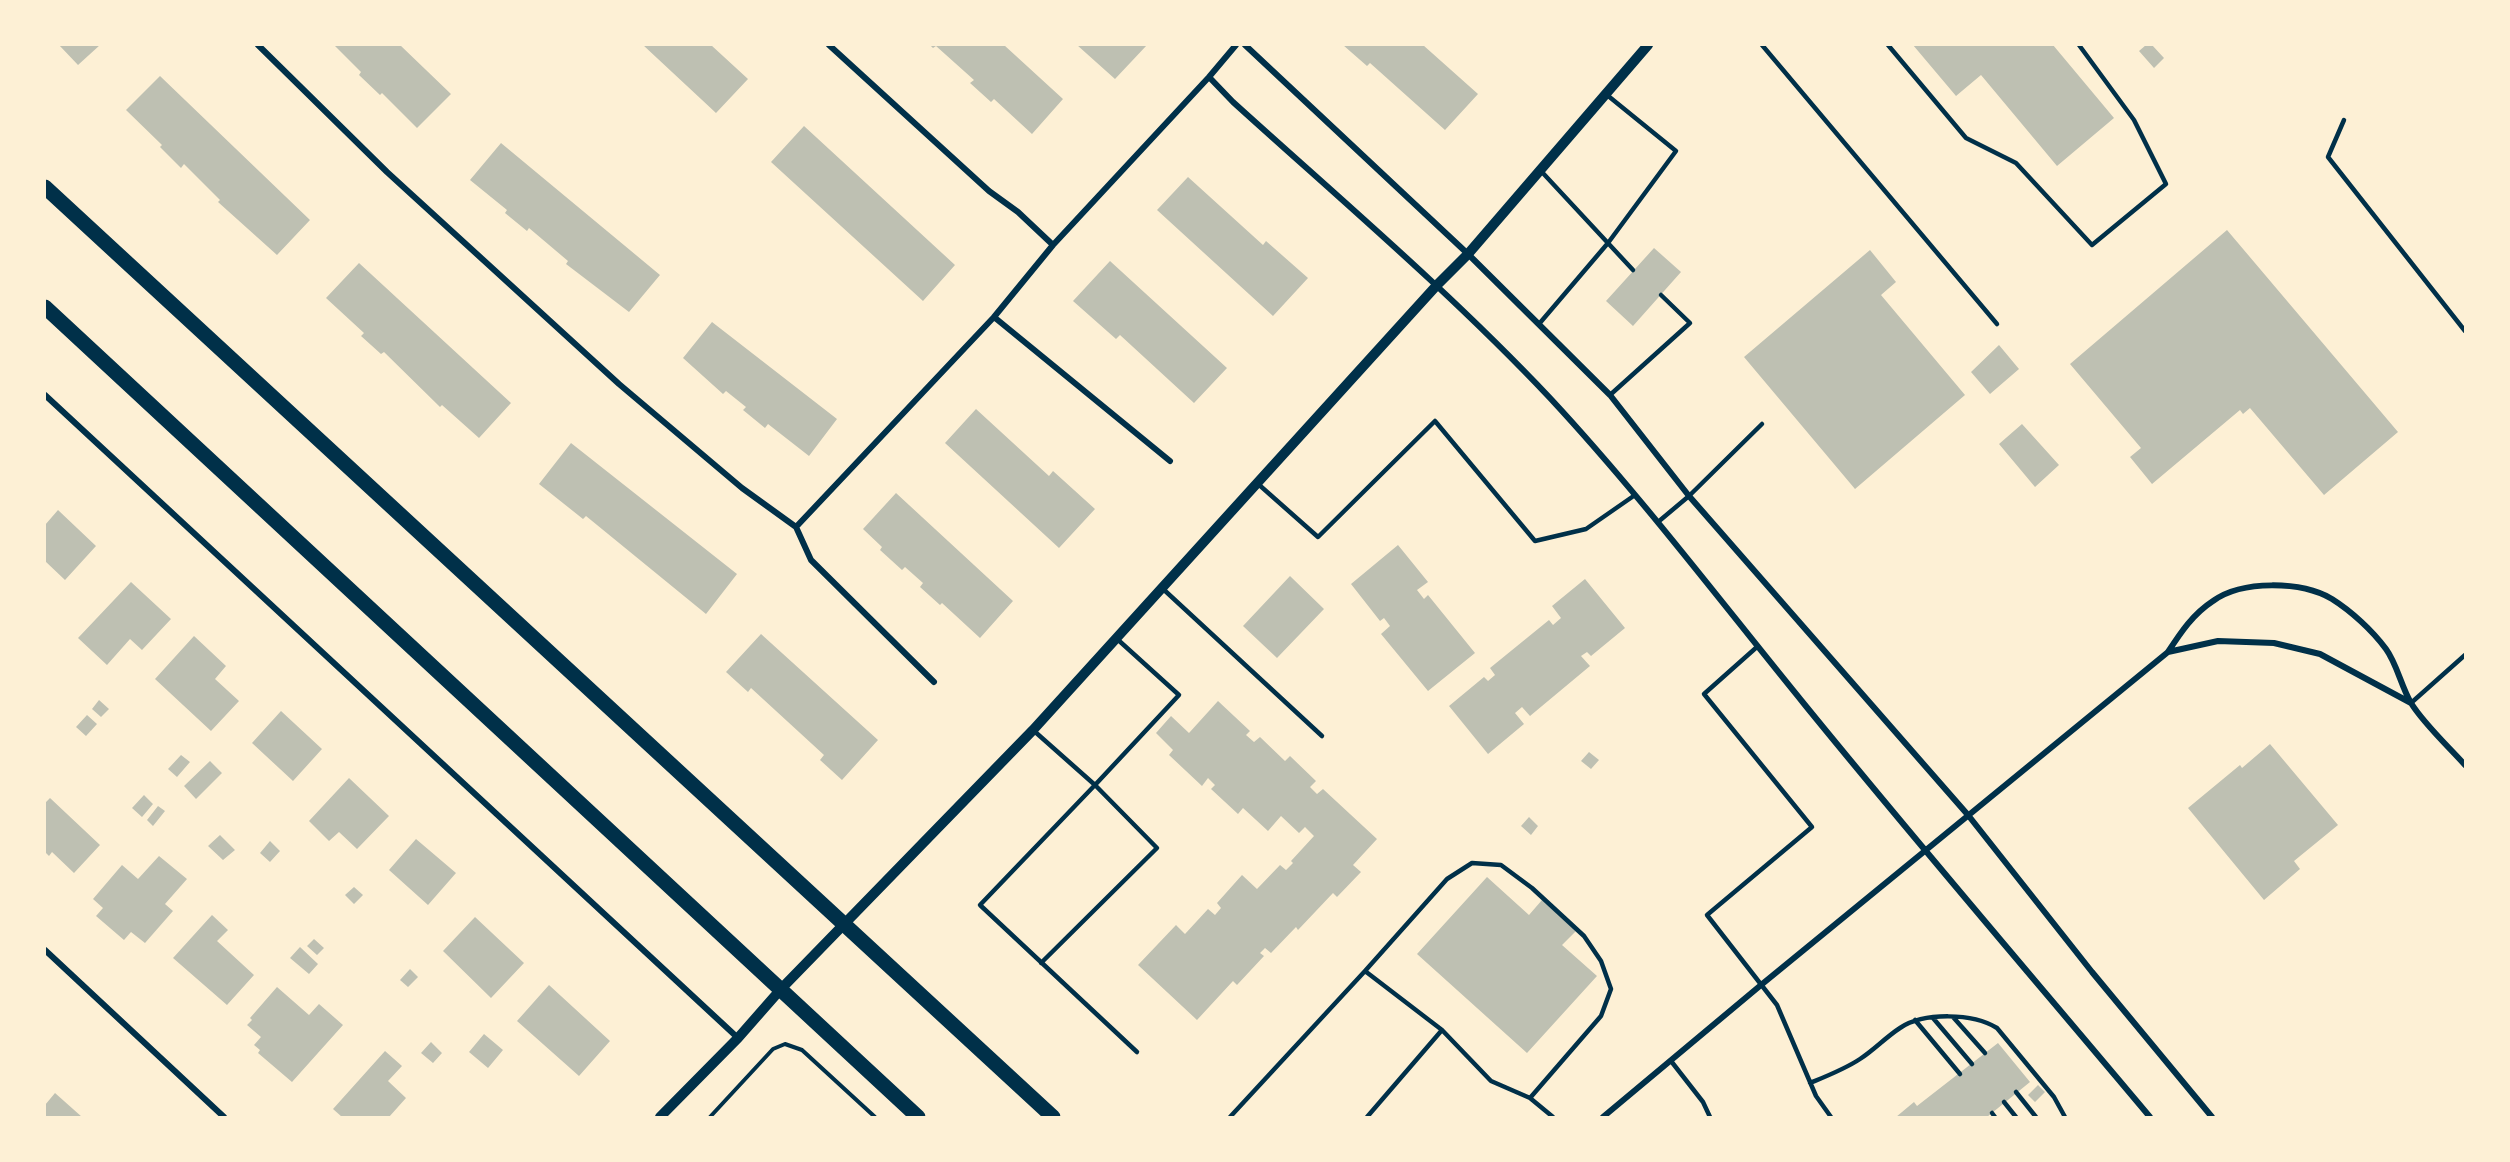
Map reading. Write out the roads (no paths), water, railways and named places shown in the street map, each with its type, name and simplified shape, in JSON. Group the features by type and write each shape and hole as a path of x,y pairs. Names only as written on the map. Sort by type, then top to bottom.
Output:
{"main road":[{"path":"45,187 1053,1117"},
{"path":"45,307 918,1117"}],"street":[{"path":"258,45 387,172 619,384 742,488 796,527 811,560 934,682"},
{"path":"829,45 989,191 1018,212 1053,245"},
{"path":"796,527 994,317 1053,245 1236,45"},
{"path":"1245,45 1468,254 1610,395 1689,496 1968,815 2092,972 2212,1117"},
{"path":"660,1117 1033,730 1437,285 1468,254 1648,45"},
{"path":"1209,77 1233,102 1437,285 1548,396 1658,522 1758,646 2150,1117"},
{"path":"994,317 1170,461"},
{"path":"45,394 738,1038"},
{"path":"1604,1117 1761,984 2168,652 2186,624 2214,600 2240,587 2267,585 2292,587 2330,598 2355,616 2387,649 2411,703 2465,765"},
{"path":"2168,652 2218,641 2274,643 2320,654 2411,703"},
{"path":"45,950 224,1117"}],"lane":[{"path":"1762,45 1997,324"},
{"path":"1888,45 1966,138 2016,163 2092,245 2166,184 2134,120 2079,45"},
{"path":"1539,324 1608,243 1676,152 1605,93"},
{"path":"2344,120 2328,157 2465,331"},
{"path":"1540,169 1633,270"},
{"path":"1610,395 1690,323 1661,295"},
{"path":"1257,483 1318,537 1435,422 1535,541 1587,529 1635,495"},
{"path":"1658,522 1689,496 1762,424"},
{"path":"1162,588 1322,736"},
{"path":"1116,638 1179,695 980,905 1137,1052"},
{"path":"1758,646 1704,694 1812,827 1707,915 1777,1005 1810,1083 1831,1117"},
{"path":"2411,703 2465,655"},
{"path":"1033,730 1095,785 1157,848 1041,963"},
{"path":"1230,1117 1365,972 1447,879 1472,863 1501,866 1532,888 1584,936 1602,961 1611,989 1601,1016 1530,1098"},
{"path":"1365,972 1442,1030 1491,1081 1530,1098 1553,1117"},
{"path":"1953,1017 1985,1053"},
{"path":"1810,1083 1860,1059 1901,1027 1915,1020 1971,1017 1985,1020 1996,1028 2054,1097 2065,1117"},
{"path":"1933,1018 1972,1064"},
{"path":"1915,1020 1960,1074"},
{"path":"1367,1117 1442,1030"},
{"path":"1671,1061 1703,1102 1710,1117"},
{"path":"2016,1092 2036,1117"},
{"path":"2004,1102 2016,1117"}]}
